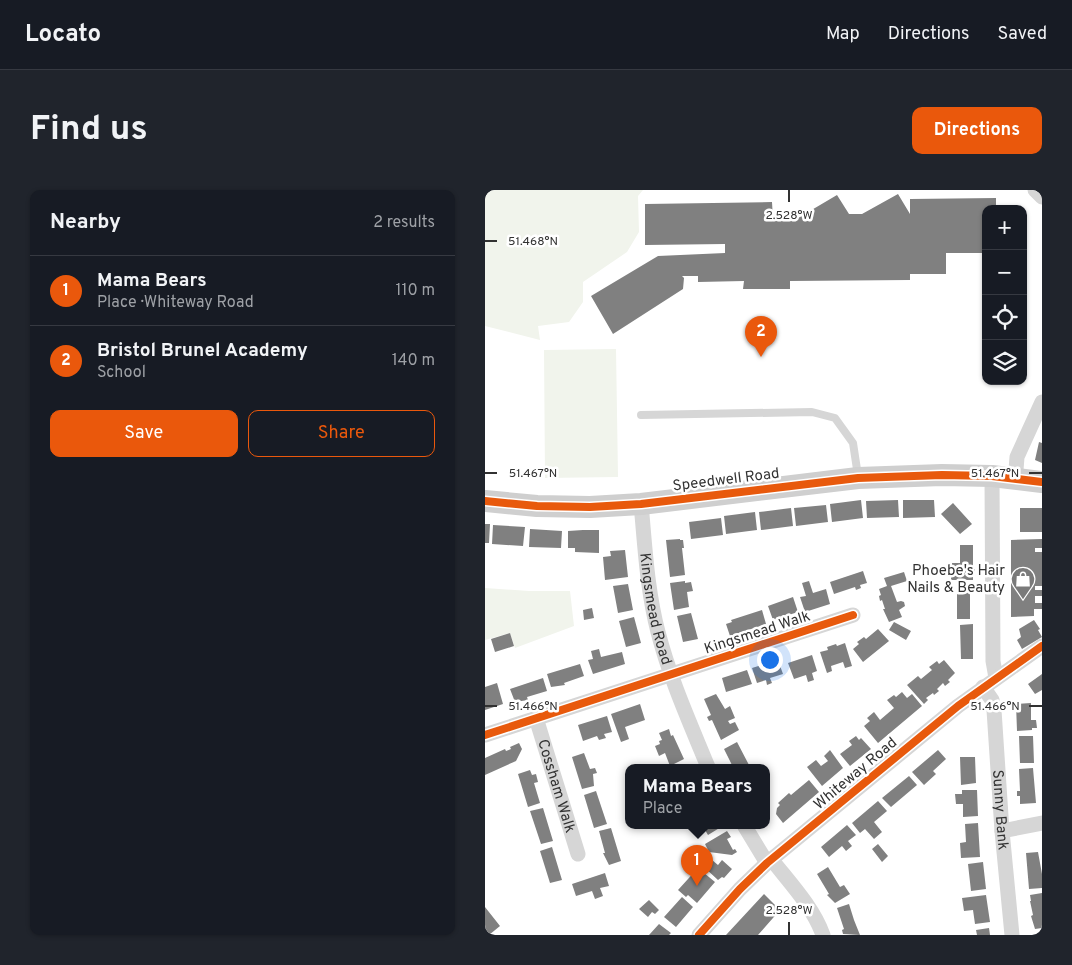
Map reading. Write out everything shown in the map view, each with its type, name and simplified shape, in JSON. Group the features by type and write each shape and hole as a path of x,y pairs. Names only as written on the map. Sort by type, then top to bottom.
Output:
{"street":[{"path":"1035,190 1042,197"},
{"path":"1016,470 1017,457 1042,402"},
{"name":"Speedwell Road","path":"981,476 1002,470 1042,474"},
{"path":"981,476 993,661 996,678"},
{"name":"Speedwell Road","path":"485,501 537,506 590,507 641,504 858,478 981,476 1042,482"},
{"name":"Kingsmead Road","path":"641,504 650,590 657,631 670,675 707,764"},
{"name":"Kingsmead Walk","path":"485,735 853,615"},
{"name":"Whiteway Road","path":"699,935 740,889 769,862 983,687 1042,646"},
{"name":"Sunny Bank","path":"983,687 992,700 994,710 1002,831 1012,935"},
{"name":"Cossham Walk","path":"536,718 578,854"},
{"path":"1002,831 1042,823"},
{"path":"747,829 769,862 797,892 818,922 823,935"}],"lane":[{"path":"641,415 812,412 835,418 853,443 858,478"}],"shaded area":[{"path":"485,190 643,190 638,196 639,232 627,252 583,282 583,302 569,322 538,326 540,340 485,326"},
{"path":"616,349 618,477 545,478 544,350"},
{"path":"485,588 570,591 574,626 515,648 510,633 485,640"}],"building":[{"path":"898,194 910,214 910,199 996,198 996,205 982,205 982,253 946,253 946,274 910,274 910,280 790,281 790,289 743,289 744,281 698,282 698,276 682,276 684,278 683,289 613,334 591,296 658,256 725,253 725,244 645,245 645,204 772,202 773,219 798,218 837,195 849,214 862,214"},
{"path":"1039,442 1042,443 1042,463 1035,460"},
{"path":"861,500 863,518 832,522 830,504"},
{"path":"898,500 899,517 867,518 866,501"},
{"path":"903,500 934,500 935,517 903,518"},
{"path":"953,503 972,524 960,534 941,514"},
{"path":"826,505 828,522 796,526 794,508"},
{"path":"791,508 793,526 761,530 759,512"},
{"path":"1020,508 1042,508 1042,532 1020,532"},
{"path":"755,512 757,530 726,534 724,516"},
{"path":"721,518 723,535 691,539 689,522"},
{"path":"485,524 490,524 489,543 485,543"},
{"path":"493,525 525,527 523,546 492,544"},
{"path":"530,529 562,531 561,548 529,547"},
{"path":"599,530 599,553 575,552 575,548 568,548 568,531"},
{"path":"1042,539 1042,548 1035,548 1035,552 1042,552 1042,586 1035,586 1035,590 1042,590 1042,596 1035,596 1035,603 1042,603 1042,609 1034,609 1034,616 1011,617 1011,540"},
{"path":"666,540 683,540 685,575 670,577"},
{"path":"960,545 973,545 973,567 975,567 975,573 973,573 973,580 951,580 951,563 960,563"},
{"path":"625,550 628,577 605,580 603,557 611,556 610,551"},
{"path":"863,571 867,583 860,585 861,588 856,590 855,587 834,594 830,582"},
{"path":"904,572 907,581 891,586 897,602 904,602 905,606 899,610 902,617 889,622 883,609 885,609 882,600 880,601 879,589 887,586 884,578"},
{"path":"685,581 685,583 691,582 693,591 687,592 689,607 674,610 670,583"},
{"path":"809,581 813,593 826,589 830,604 805,612 800,597 806,596 802,583"},
{"path":"628,584 633,610 618,613 613,586"},
{"path":"957,585 970,585 970,619 957,619"},
{"path":"793,597 798,612 773,620 768,606"},
{"path":"592,608 594,618 584,620 583,610"},
{"path":"762,610 766,624 730,636 726,624 732,622 731,620"},
{"path":"691,613 698,639 683,642 677,616"},
{"path":"634,617 641,643 626,647 619,621"},
{"path":"1034,620 1040,629 1038,630 1042,637 1022,649 1017,640 1021,637 1019,629"},
{"path":"894,622 911,631 906,640 889,630"},
{"path":"973,624 973,659 961,659 960,625"},
{"path":"878,629 889,641 863,662 853,649 859,644 857,642 864,637 866,639"},
{"path":"510,633 514,646 495,652 491,639"},
{"path":"845,643 852,666 845,668 843,662 831,666 832,671 827,673 820,652 828,650 827,647"},
{"path":"599,649 601,657 622,652 625,664 593,674 588,660 593,659 591,651"},
{"path":"812,655 817,671 812,673 814,680 808,682 806,675 794,679 788,663"},
{"path":"778,660 783,674 770,678 772,683 767,685 766,680 757,683 752,668"},
{"path":"944,660 955,673 948,680 950,682 945,686 943,683 937,689 939,691 926,698 928,700 924,704 907,685 918,676 921,679 932,670 929,667 937,661 939,664"},
{"path":"580,664 584,676 564,683 565,685 551,687 547,674"},
{"path":"747,670 752,684 726,692 722,678"},
{"path":"1042,674 1042,690 1035,694 1028,684"},
{"path":"543,678 547,691 527,697 528,700 515,702 510,689"},
{"path":"497,683 503,704 485,710 485,687"},
{"path":"902,692 907,698 912,694 922,706 878,743 864,726 870,721 867,718 874,712 880,720 894,708 887,700 894,695 896,697"},
{"path":"716,694 725,709 730,706 735,718 728,721 730,724 735,722 739,730 721,740 712,720 709,721 707,717 711,715 704,699"},
{"path":"1031,703 1031,720 1036,720 1037,728 1017,731 1016,704"},
{"path":"640,704 645,720 625,727 629,739 621,742 611,714"},
{"path":"607,716 612,732 604,734 606,738 599,740 597,736 583,741 578,725"},
{"path":"669,729 684,759 674,764 669,764 665,753 659,756 655,746 660,744 659,741 662,740 659,733"},
{"path":"856,736 859,740 861,738 871,749 850,766 840,754 852,745 849,741"},
{"path":"1019,736 1033,736 1034,763 1020,763"},
{"path":"737,742 748,764 732,764 724,749"},
{"path":"519,743 522,749 516,761 485,775 485,758 505,749 506,751 511,749 510,747"},
{"path":"830,750 843,768 822,786 807,767 816,760 821,766 828,761 824,756"},
{"path":"938,750 946,759 933,771 936,774 924,785 912,772"},
{"path":"584,753 590,769 595,768 597,773 593,774 594,786 582,789 572,757"},
{"path":"960,757 975,757 976,783 961,785"},
{"path":"1033,768 1036,803 1020,804 1020,796 1017,796 1017,791 1020,791 1019,769"},
{"path":"530,770 532,775 536,774 538,782 534,783 540,803 528,807 518,774"},
{"path":"909,776 917,785 891,807 882,798"},
{"path":"809,780 819,792 783,823 776,814 777,808 780,805 778,803"},
{"path":"962,790 977,790 978,816 963,817 963,804 956,804 955,794 962,794"},
{"path":"596,791 607,824 594,828 584,795"},
{"path":"878,801 887,811 874,822 882,832 874,839 865,829 860,833 852,823"},
{"path":"543,808 553,841 541,844 530,811"},
{"path":"978,823 980,857 961,858 960,843 966,842 965,824"},
{"path":"847,825 856,835 848,841 852,846 846,851 842,846 829,857 821,847"},
{"path":"611,828 621,861 609,865 603,853 605,853 599,831"},
{"path":"704,829 718,829 708,835"},
{"path":"727,831 731,837 727,839 733,850 735,849 737,852 732,855 709,852 705,844"},
{"path":"878,844 888,856 882,862 872,849"},
{"path":"552,847 562,880 550,883 540,851"},
{"path":"1038,852 1042,874 1042,888 1029,889 1026,853"},
{"path":"712,860 718,865 722,860 732,869 724,878 722,877 718,880 705,868"},
{"path":"983,862 986,889 971,891 968,864"},
{"path":"828,867 840,887 844,885 850,894 835,903 827,895 829,894 817,874"},
{"path":"698,868 715,882 697,903 688,895 686,897 678,890"},
{"path":"605,873 609,886 600,888 603,896 595,899 592,891 576,896 572,884"},
{"path":"1042,893 1042,928 1035,929 1031,916 1033,915 1030,895"},
{"path":"764,894 780,910 758,935 726,935"},
{"path":"986,895 990,922 975,924 973,910 964,911 962,898"},
{"path":"682,897 693,907 676,927 664,917"},
{"path":"649,900 659,910 655,914 652,912 648,917 639,909"},
{"path":"849,904 860,935 843,934 842,930 844,929 837,908"},
{"path":"485,907 500,926 489,935 485,931"},
{"path":"659,924 671,933 669,935 649,935"},
{"path":"989,928 990,935 977,935 976,930"}],"cycle path":[{"path":"485,501 537,506 590,507 641,504 858,478 942,475 992,476 1042,482"},
{"path":"485,735 853,615"},
{"path":"699,935 740,889 767,863 958,706 1042,646"}],"place":[{"name":"Bristol Brunel Academy","path":"761,357"},
{"name":"Phoebe's Hair Nails & Beauty","path":"1023,600"},
{"name":"Mama Bears","path":"697,886"}]}
